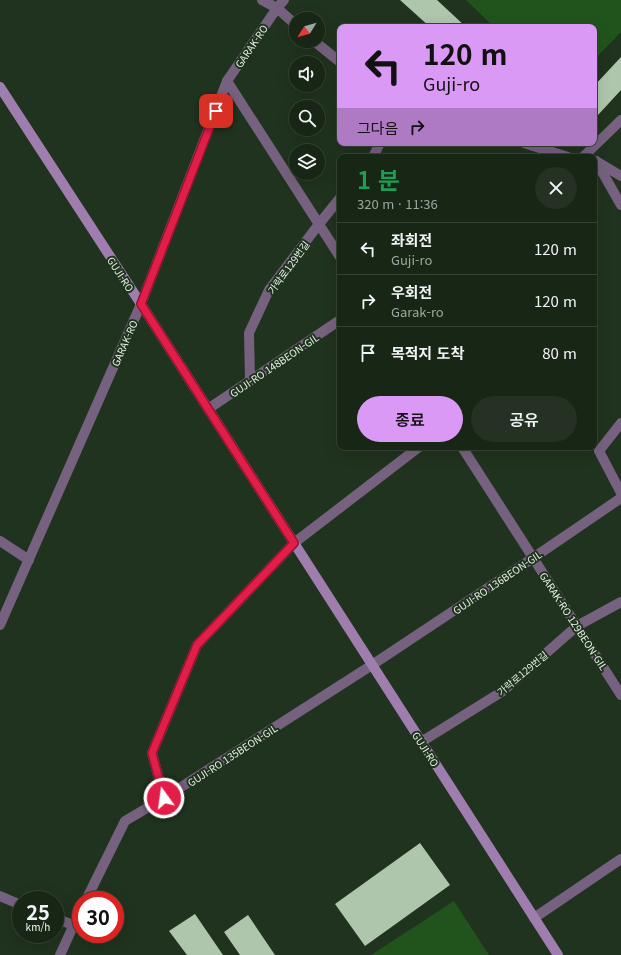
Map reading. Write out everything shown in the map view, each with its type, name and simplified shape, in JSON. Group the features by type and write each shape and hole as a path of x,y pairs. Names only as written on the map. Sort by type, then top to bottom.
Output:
{"main road":[{"name":"GUJI-RO","path":"0,87 141,304 558,955"}],"street":[{"path":"262,0 277,8 289,19"},
{"name":"GARAK-RO","path":"0,625 141,304 227,81 284,0"},
{"path":"323,48 337,60"},
{"path":"227,81 337,252"},
{"path":"597,143 621,120"},
{"path":"533,146 559,154"},
{"path":"586,154 594,146"},
{"path":"597,162 621,176"},
{"path":"597,164 621,205"},
{"name":"가락로129번길","path":"250,381 249,333 269,290 337,202"},
{"name":"GUJI-RO 148BEON-GIL","path":"208,409 337,322"},
{"path":"621,423 599,451 621,493"},
{"path":"164,798 152,753 197,645 294,543 415,450"},
{"name":"GARAK-RO 129BEON-GIL","path":"464,450 621,695"},
{"name":"GUJI-RO 136BEON-GIL","path":"372,665 621,498"},
{"path":"0,541 29,560"},
{"name":"가락로129번길","path":"421,742 503,691 577,626 621,602"},
{"name":"GUJI-RO 135BEON-GIL","path":"90,891 125,821 164,798 372,665"},
{"path":"534,918 621,860"},
{"path":"0,896 12,901"},
{"path":"60,955 72,927"}],"green space":[{"path":"466,0 621,0 621,32 597,57 597,24 491,24"},
{"path":"454,901 489,955 371,955"}],"building":[{"path":"400,0 437,0 463,24 427,24"},
{"path":"621,57 621,90 598,115 597,83"},
{"path":"420,843 450,885 365,946 335,904"},
{"path":"195,914 223,955 187,955 169,931"},
{"path":"248,915 275,955 240,955 224,932"}],"route":[{"path":"164,798 152,753 197,645 294,543 141,304 216,111"}]}
